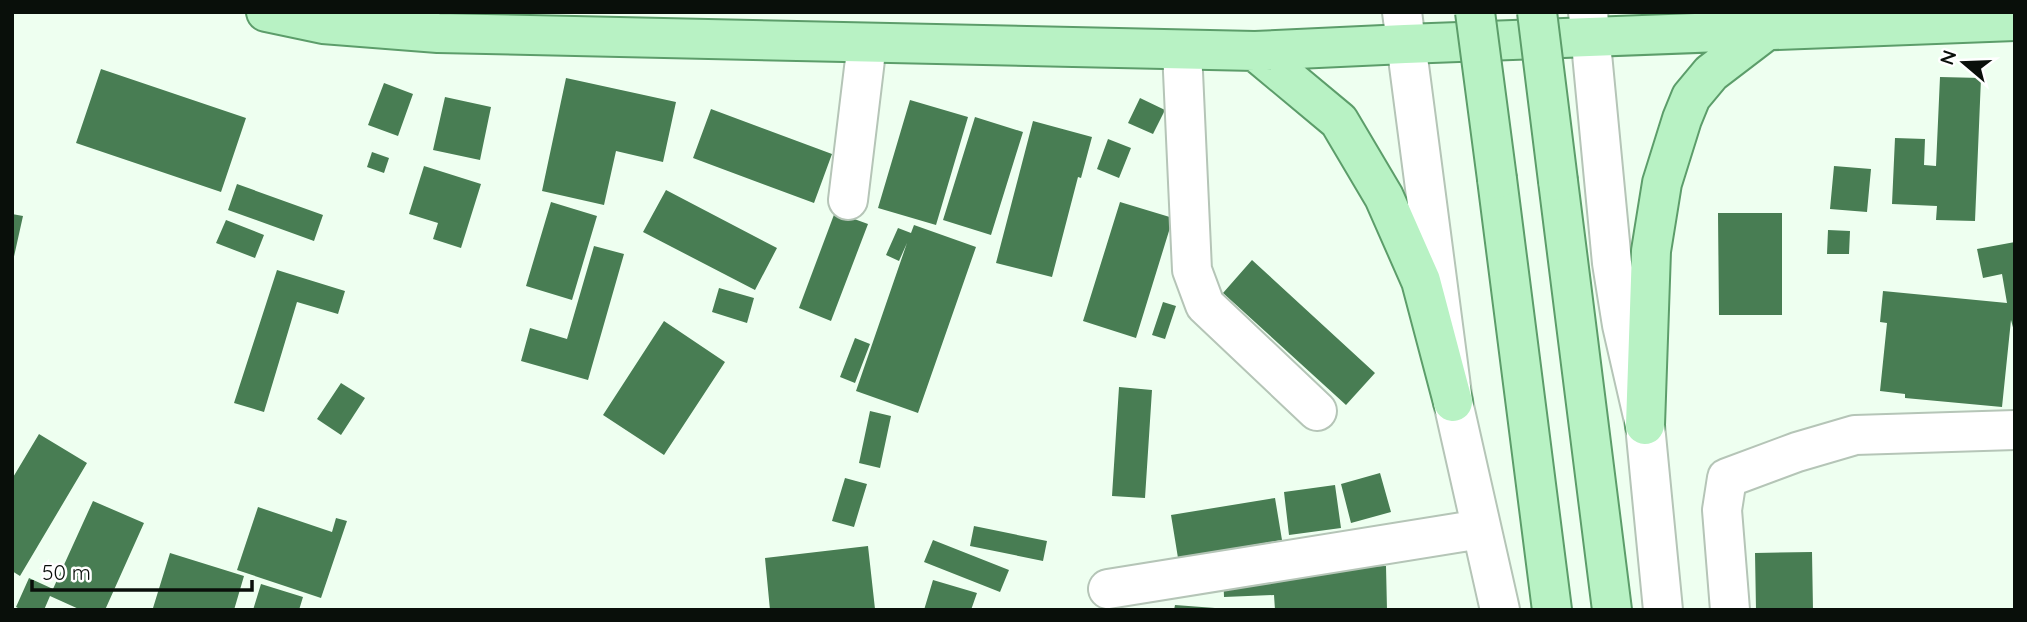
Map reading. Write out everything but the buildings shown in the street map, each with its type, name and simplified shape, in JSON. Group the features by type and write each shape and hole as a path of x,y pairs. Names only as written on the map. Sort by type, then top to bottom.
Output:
{"main road":[{"path":"266,12 323,24 438,33 1255,51 1404,28 1589,25 1766,31 2015,21"},
{"path":"1475,12 1552,610"},
{"path":"1537,12 1612,610"},
{"path":"1645,425 1651,251 1662,183 1691,97 1711,73 1766,31"},
{"path":"1255,51 1339,121 1384,197 1421,281 1453,402"}],"street":[{"path":"1589,25 1612,263 1622,325 1645,425 1663,610"},
{"path":"1404,28 1453,402 1500,610"},
{"path":"848,200 867,43"},
{"path":"1182,50 1192,270 1205,305 1317,411"},
{"path":"1730,610 1722,510 1727,478 1797,452 1855,435 2015,430"},
{"path":"1108,589 1481,529"}]}
